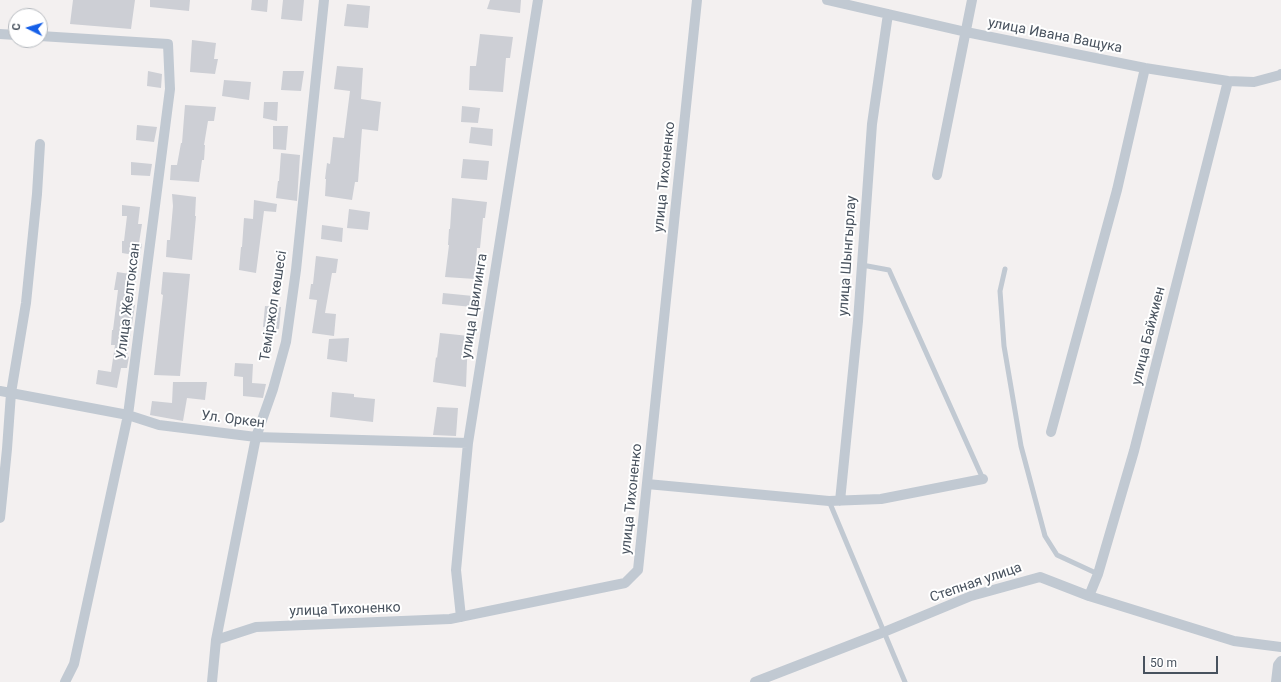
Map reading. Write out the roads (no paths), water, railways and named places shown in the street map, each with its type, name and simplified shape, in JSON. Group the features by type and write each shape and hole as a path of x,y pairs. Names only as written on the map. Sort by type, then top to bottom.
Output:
{"street":[{"name":"Теміржол көшесі","path":"212,682 216,640 256,437 273,389 286,342 297,262 324,0"},
{"name":"улица Цвилинга","path":"461,617 456,570 468,443 538,0"},
{"name":"улица Тихоненко","path":"216,640 256,627 450,620 625,583 638,570 697,0"},
{"name":"улица Ивана Ващука","path":"827,0 842,2 966,32 1145,68 1228,81 1254,82 1281,74"},
{"path":"937,175 972,0"},
{"name":"улица Шынгырлау","path":"835,501 858,321 872,124 888,14"},
{"name":"Улица Желтоксан","path":"48,36 168,44 170,89 128,415 74,664 65,682"},
{"path":"1051,432 1117,190 1145,68"},
{"name":"улица Байжиен","path":"1089,596 1098,574 1134,451 1228,81"},
{"path":"0,518 11,393 26,303 37,194 40,144"},
{"name":"Ул. Оркен","path":"0,390 128,415 159,425 256,437 468,443"},
{"path":"647,484 835,501 882,499 983,479"},
{"name":"Степная улица","path":"755,682 884,632 971,596 1040,576 1089,596 1234,641 1281,647"},
{"path":"1276,682 1278,665 1281,661"}],"lane":[{"path":"862,265 889,270 983,479"},
{"path":"1005,269 1000,291 1004,346 1021,446 1045,536 1057,554 1098,574"},
{"path":"835,501 884,632 905,682"}]}
